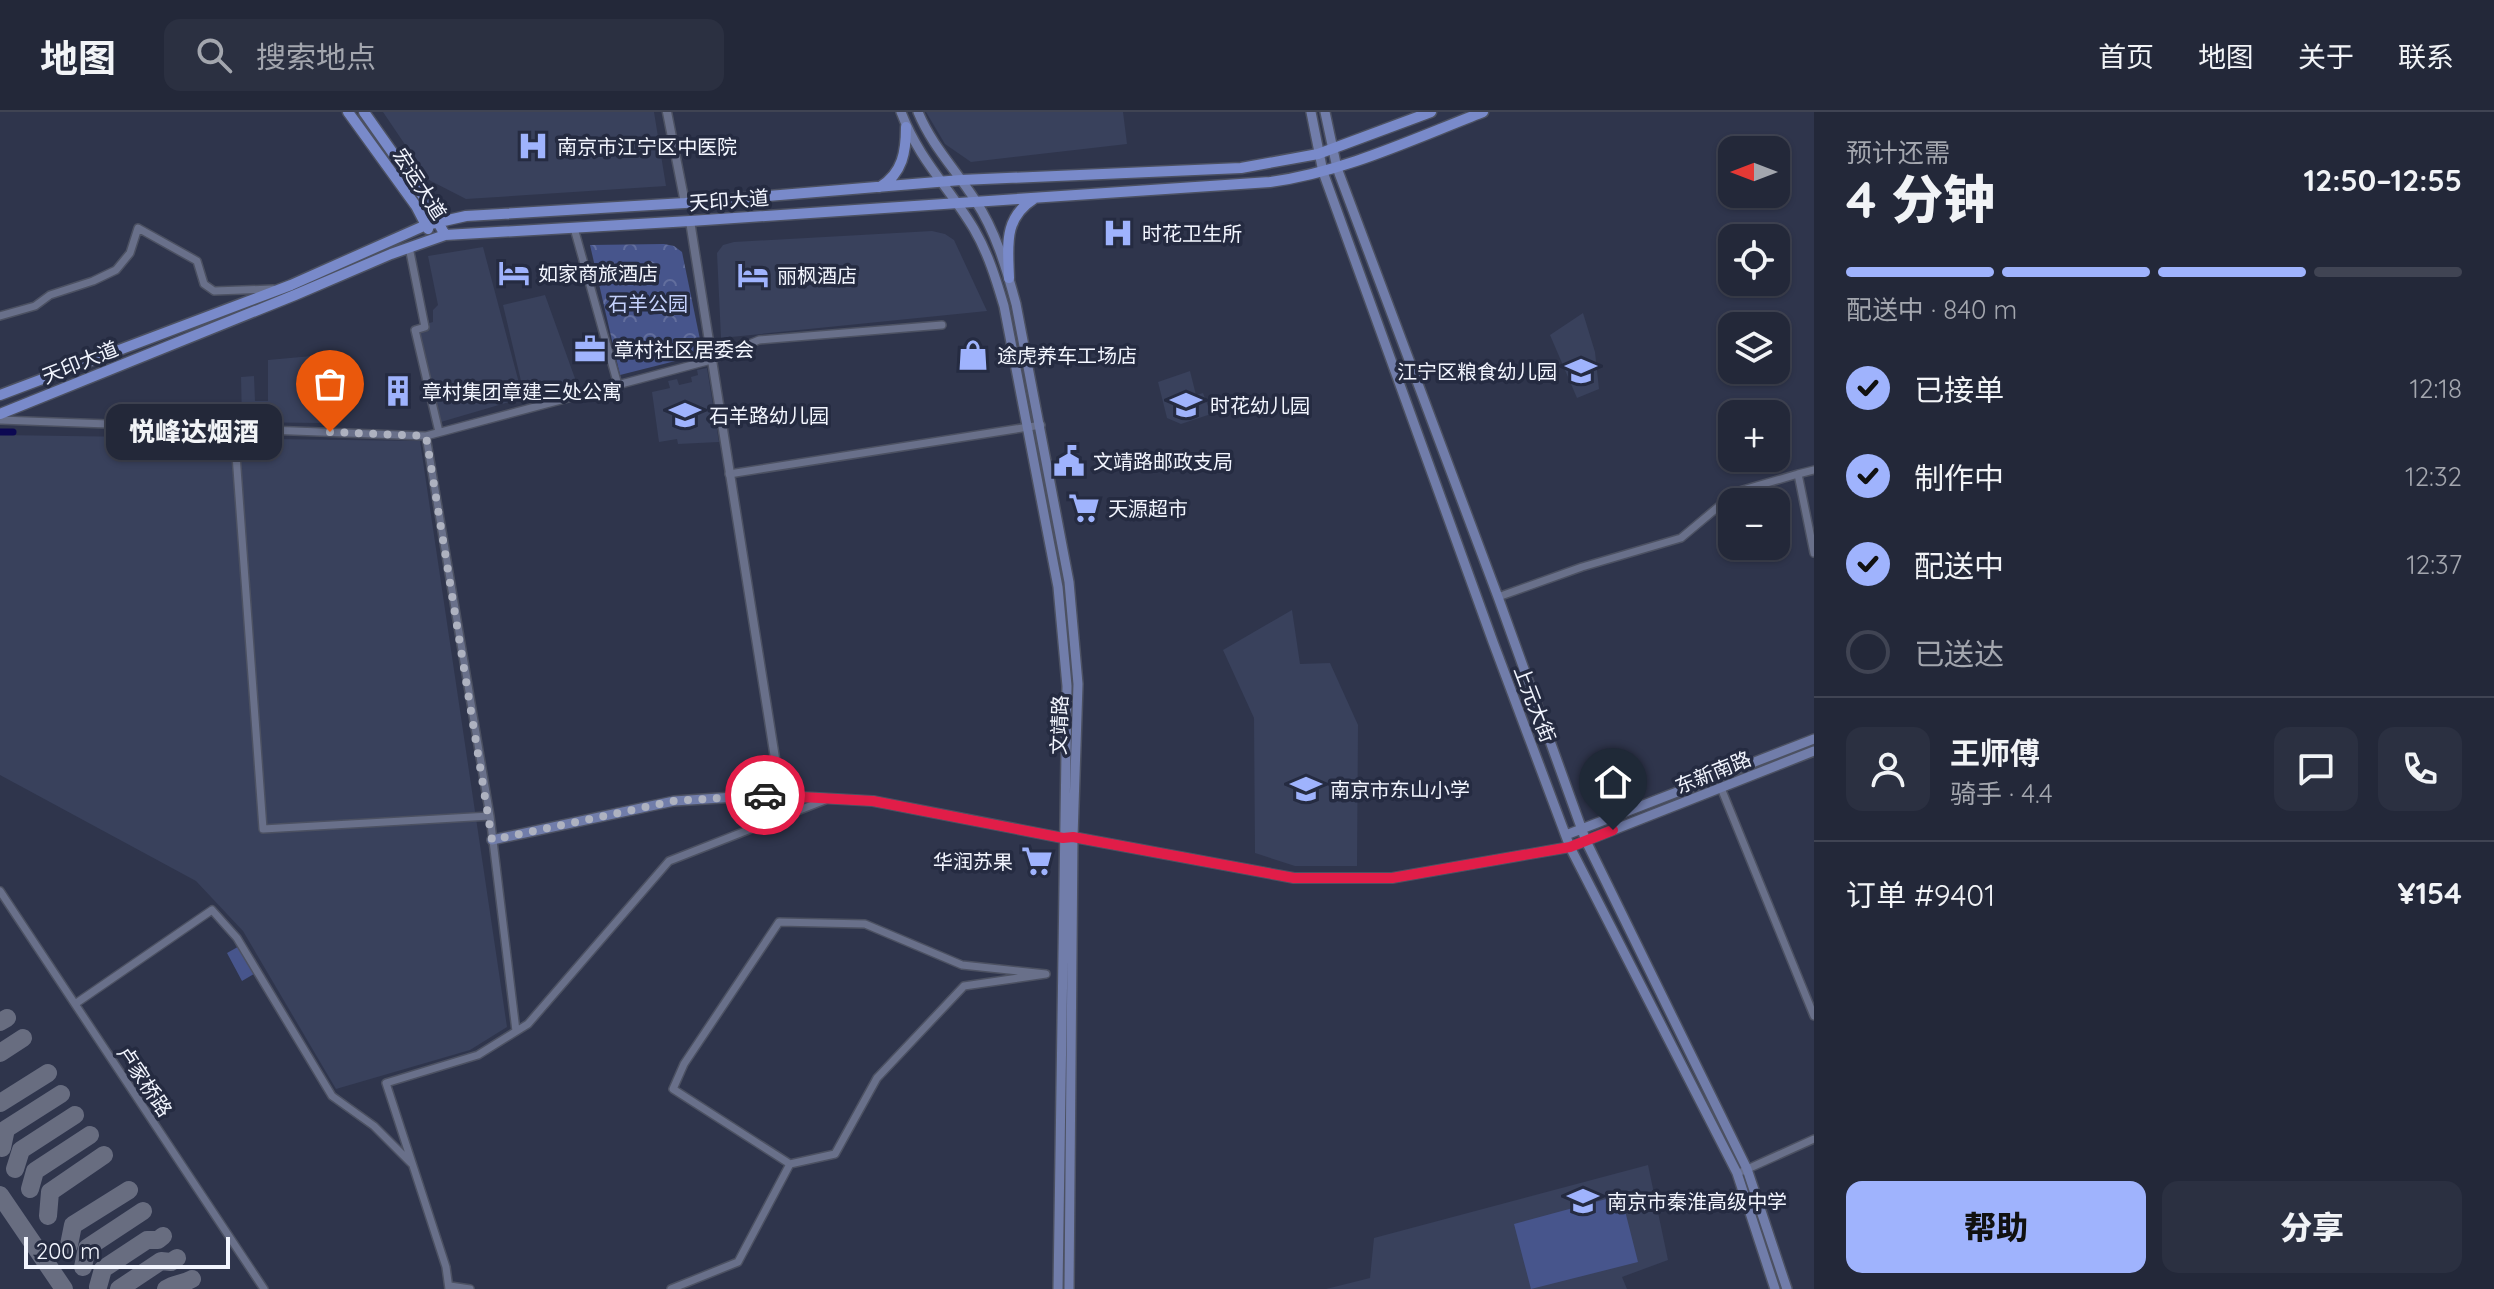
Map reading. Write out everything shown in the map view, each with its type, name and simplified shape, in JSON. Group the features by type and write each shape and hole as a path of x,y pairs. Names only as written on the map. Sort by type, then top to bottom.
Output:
{"main road":[{"name":"宏运大道","path":"348,112 416,206 433,238"},
{"name":"宏运大道","path":"364,112 439,221 445,235"},
{"name":"文靖路","path":"901,112 914,144 982,244 998,284 1058,587 1067,686 1069,1289"},
{"name":"文靖路","path":"918,112 938,150 976,201 993,232 1009,278 1041,425 1069,582 1078,684 1068,838 1058,1289"},
{"name":"上元大街","path":"1311,112 1323,172 1570,847 1737,1173 1775,1289"},
{"name":"上元大街","path":"1325,112 1337,168 1586,841 1747,1169 1787,1289"},
{"name":"天印大道","path":"0,414 293,290 439,221 466,216 685,203 961,180 1241,168 1318,154 1431,112"},
{"name":"天印大道","path":"0,395 445,235 1295,179 1337,168 1483,112"},
{"path":"878,187 887,182 903,160 906,127"},
{"path":"1009,278 1008,245 1012,221 1026,204 1038,196"},
{"name":"东新南路","path":"1566,835 1814,739"},
{"name":"东新南路","path":"492,840 674,801 781,796 873,801 1294,878 1392,878 1570,847 1814,751"}],"street":[{"path":"667,112 685,203"},
{"path":"690,221 781,796"},
{"path":"0,316 35,306 50,295 116,270 130,253 138,228 197,261 204,284 214,291 293,290"},
{"path":"574,228 618,385"},
{"path":"409,247 425,327 415,330 439,432"},
{"path":"0,420 426,436 711,360 759,340 942,325"},
{"path":"729,474 1041,425"},
{"path":"234,427 263,829 490,816"},
{"path":"426,436 490,816 516,1031"},
{"path":"1498,597 1582,567 1681,538 1736,492 1814,470"},
{"path":"1798,474 1814,553"},
{"path":"1721,788 1814,1016"},
{"path":"470,1289 450,1288 446,1267 386,1083 478,1055 528,1024 669,861 828,798"},
{"name":"卢家桥路","path":"0,891 264,1289"},
{"path":"75,1004 212,910 237,938 332,1096 374,1126 413,1164"},
{"path":"671,1289 738,1262 790,1164 835,1154 877,1078 964,986 1046,974 962,965 865,924 779,922 684,1064 673,1089 790,1164"},
{"path":"1737,1173 1814,1139"}],"shaded area":[{"name":"南京市江宁区中医院","path":"383,112 654,112 666,186 466,199 429,180"},
{"path":"926,112 1123,112 1127,144 971,162 945,144"},
{"path":"932,231 954,240 987,311 721,338 717,253 723,245"},
{"path":"483,247 523,398 434,424 411,328 433,322 433,310 438,305 428,256"},
{"path":"545,295 577,384 525,398 503,305"},
{"name":"江宁区粮食幼儿园","path":"1583,313 1595,352 1599,389 1577,398 1550,335"},
{"path":"323,355 322,423 242,422 241,377 254,376 255,401 268,401 268,360"},
{"name":"石羊路幼儿园","path":"707,368 719,442 678,444 677,439 659,442 652,392 670,388 668,381 677,379 679,385 692,382 691,377 698,375 697,370"},
{"name":"时花幼儿园","path":"1190,371 1196,395 1203,393 1211,414 1181,424 1167,418 1158,382"},
{"path":"0,435 420,441 507,1027 470,1050 336,1089 243,931 196,881 0,775"},
{"name":"南京市东山小学","path":"1292,610 1300,664 1330,663 1358,725 1357,866 1295,866 1255,853 1254,718 1223,650"},
{"name":"南京市秦淮高级中学","path":"1648,1165 1668,1260 1622,1277 1627,1289 1326,1289 1370,1278 1374,1238"}],"green space":[{"name":"石羊公园","path":"664,244 682,252 703,354 620,375 590,245"},
{"path":"243,944 259,971 242,981 227,953"},
{"path":"1621,1195 1638,1262 1531,1289 1514,1224"}],"waterway":[{"path":"0,432 13,432"}],"taxiway":[{"path":"0,1022 7,1018"},
{"path":"0,1053 23,1038"},
{"path":"0,1103 48,1073"},
{"path":"2,1148 6,1129 61,1094"},
{"path":"15,1169 21,1150 75,1115"},
{"path":"30,1189 35,1171 90,1135"},
{"path":"48,1216 50,1192 104,1155"},
{"path":"69,1245 73,1225 129,1190"},
{"path":"0,1195 64,1289"},
{"path":"83,1267 87,1248 143,1211"},
{"path":"98,1287 103,1269 147,1240 158,1240 163,1236"},
{"path":"119,1289 161,1261 171,1262 177,1258"},
{"path":"166,1289 192,1279"}],"way so far":[{"path":"330,432 426,436 492,840 674,801 765,795"}],"place":[{"name":"南京市江宁区中医院","path":"533,146"},
{"name":"时花卫生所","path":"1118,233"},
{"name":"如家商旅酒店","path":"514,273"},
{"name":"丽枫酒店","path":"753,275"},
{"name":"章村社区居委会","path":"590,349"},
{"name":"途虎养车工场店","path":"973,355"},
{"name":"江宁区粮食幼儿园","path":"1581,371"},
{"name":"章村集团章建三处公寓","path":"398,391"},
{"name":"时花幼儿园","path":"1186,405"},
{"name":"石羊路幼儿园","path":"685,415"},
{"name":"悦峰达烟酒","path":"330,432"},
{"name":"文靖路邮政支局","path":"1069,461"},
{"name":"天源超市","path":"1084,508"},
{"name":"南京市东山小学","path":"1306,789"},
{"name":"华润苏果","path":"1037,861"},
{"name":"南京市秦淮高级中学","path":"1583,1201"}],"route":[{"path":"765,795 873,801 1294,878 1392,878 1570,847 1613,830"}]}
